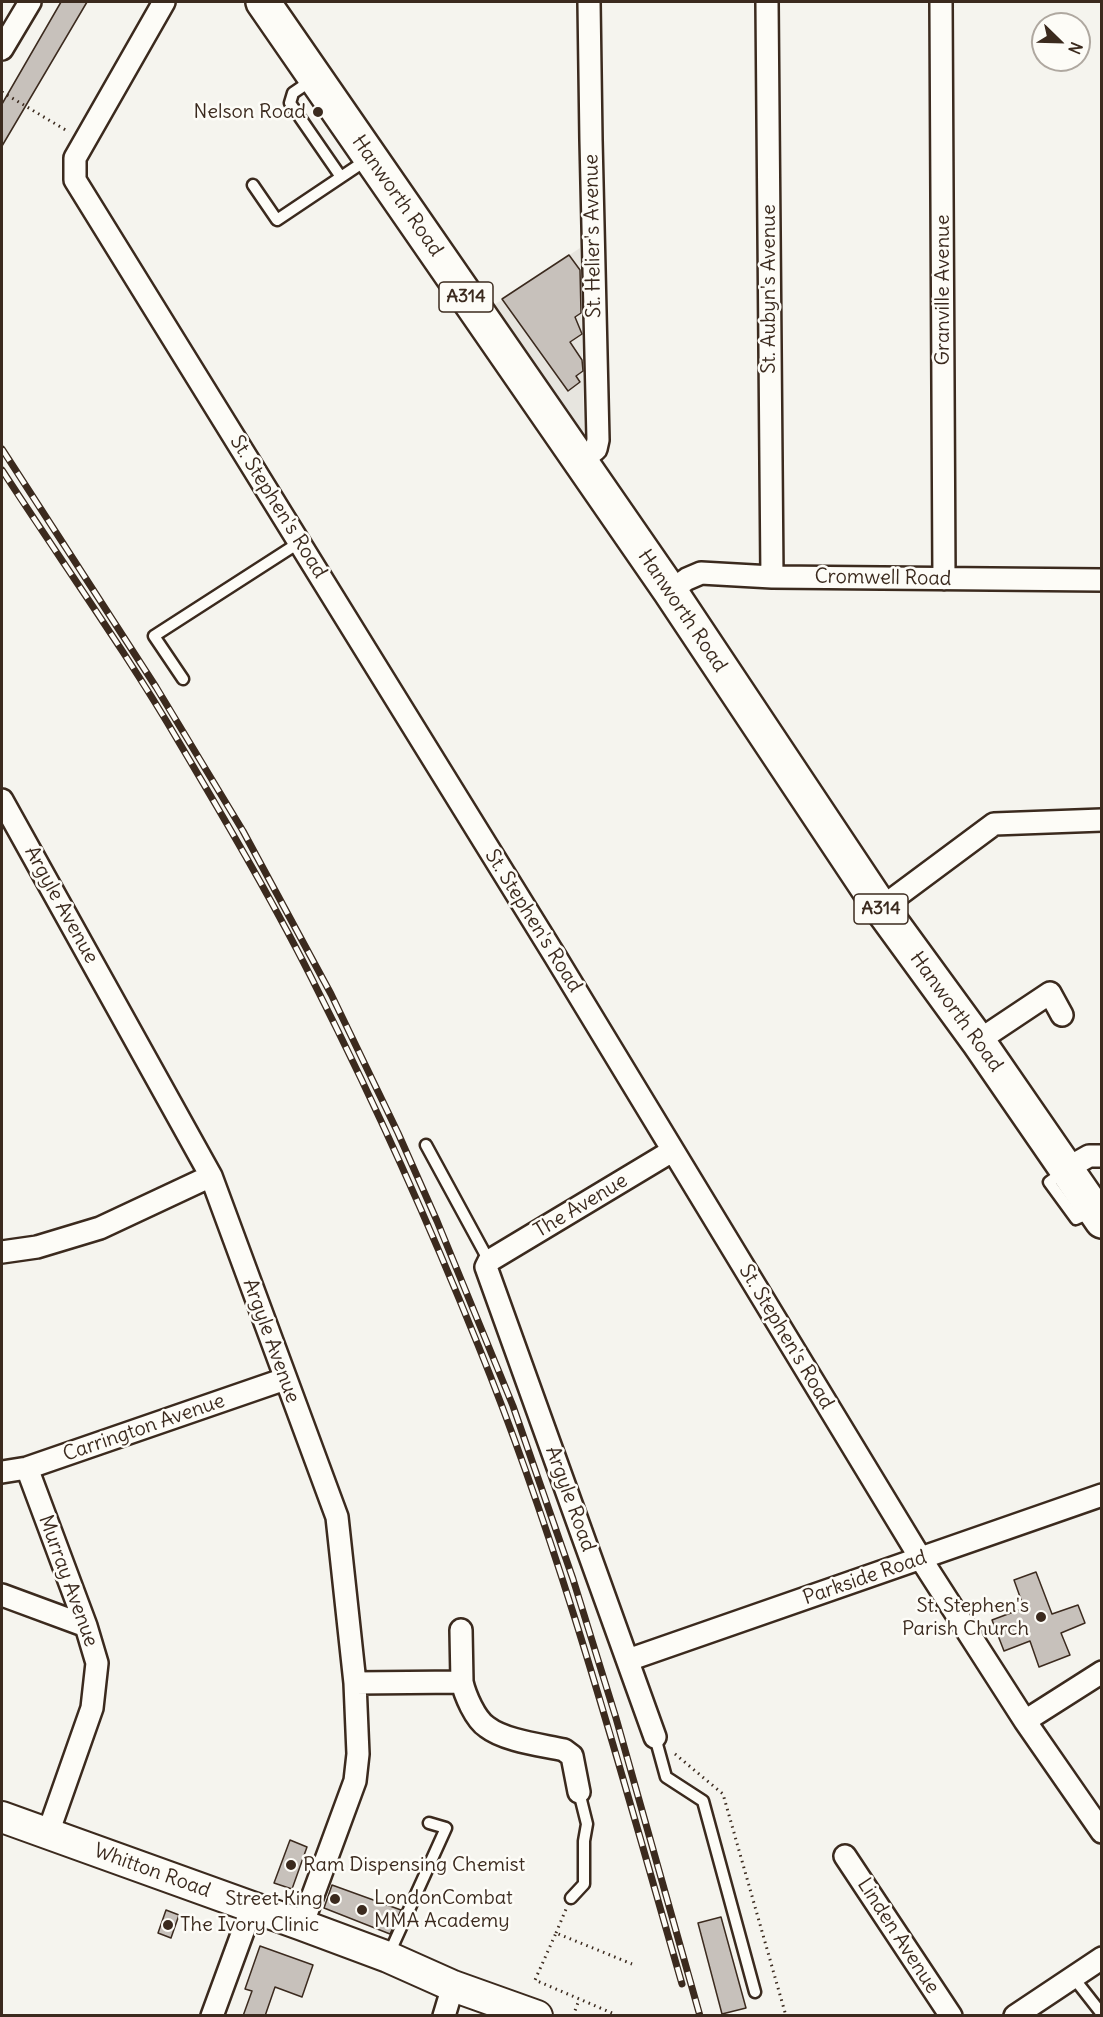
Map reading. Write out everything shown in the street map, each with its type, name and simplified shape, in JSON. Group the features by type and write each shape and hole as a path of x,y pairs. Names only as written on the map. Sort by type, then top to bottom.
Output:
{"main road":[{"name":"Hanworth Road","path":"263,2 670,591 881,908 978,1041 1098,1216"},
{"name":"Whitton Road","path":"2,1817 388,1957 448,2008 537,2016"}],"street":[{"path":"2,49 30,2"},
{"name":"St. Stephen's Road","path":"164,2 84,140 75,158 75,180 555,956 921,1559 1024,1721 1101,1832"},
{"name":"St. Helier's Avenue","path":"580,462 596,449 598,440 589,2"},
{"name":"St. Aubyn's Avenue","path":"767,2 772,577"},
{"name":"Granville Avenue","path":"940,2 945,579"},
{"name":"Cromwell Road","path":"670,591 700,573 772,577 1101,579"},
{"name":"Argyle Avenue","path":"2,800 11,836 211,1176 337,1517 354,1683 358,1754 355,1781 302,1925"},
{"path":"881,908 994,824 1101,820"},
{"path":"978,1041 1050,993 1062,1015"},
{"name":"The Avenue","path":"489,1261 672,1151"},
{"path":"1066,1169 1089,1156 1101,1156"},
{"path":"2,1252 37,1247 100,1228 211,1176"},
{"name":"Argyle Road","path":"489,1261 486,1267 655,1737"},
{"name":"Carrington Avenue","path":"2,1472 27,1468 285,1380"},
{"name":"Murray Avenue","path":"27,1468 86,1626 97,1663 92,1708 48,1833"},
{"name":"Parkside Road","path":"628,1660 1101,1494"},
{"path":"2,1595 86,1626"},
{"path":"461,1630 462,1682 466,1696 485,1726 500,1735 564,1750 572,1756 579,1792"},
{"path":"1024,1721 1101,1672"},
{"path":"354,1683 462,1682"},
{"name":"Linden Avenue","path":"845,1856 951,2016"},
{"path":"212,2016 252,1907"},
{"path":"1015,2016 1101,1958"}],"lane":[{"path":"315,77 293,93 290,103 341,177"},
{"path":"253,185 277,220 370,157"},
{"path":"183,679 154,636 300,542"},
{"path":"426,1145 489,1261"},
{"path":"655,1737 666,1777 703,1801 755,1992"},
{"path":"571,1898 584,1884 584,1841 588,1824 579,1792"},
{"path":"388,1957 446,1828 429,1823"},
{"path":"1073,1977 1101,2014"}],"path":[{"path":"2,92 84,140"},
{"path":"571,1898 535,1980 612,2013"},
{"path":"556,1933 632,1964"},
{"path":"573,2016 579,2000"}],"shaded area":[{"path":"580,248 584,430 580,433 494,305"}],"building":[{"path":"61,2 87,2 2,146 2,104"},
{"path":"569,255 580,270 581,313 575,317 582,334 570,342 582,360 583,371 576,376 580,382 568,391 502,299"},
{"name":"St. Stephen's Parish Church","path":"1036,1572 1052,1614 1078,1605 1085,1623 1061,1633 1070,1655 1039,1667 1030,1641 1004,1651 992,1620 1024,1608 1014,1580"},
{"name":"Ram Dispensing Chemist","path":"290,1840 307,1847 292,1889 274,1883"},
{"path":"332,1885 401,1910 390,1934 324,1908"},
{"name":"The Ivory Clinic","path":"166,1910 179,1915 171,1938 158,1933"},
{"path":"721,1917 746,2008 722,2014 698,1923"},
{"path":"260,1946 313,1965 302,1997 275,1987 265,2016 243,2016 252,1991 245,1989"}],"railway":[{"path":"2,449 156,687 243,831 331,994 398,1133 513,1406 573,1579 616,1718 700,2016"},
{"path":"2,470 137,674 234,836 303,961 362,1080 402,1168 478,1345 537,1502 588,1661 682,1984"}],"place":[{"name":"Nelson Road","path":"318,112"},
{"name":"St. Stephen's Parish Church","path":"1041,1617"},
{"name":"Ram Dispensing Chemist","path":"291,1865"},
{"name":"Street King","path":"335,1899"},
{"name":"LondonCombat MMA Academy","path":"362,1910"},
{"name":"The Ivory Clinic","path":"168,1925"}]}
